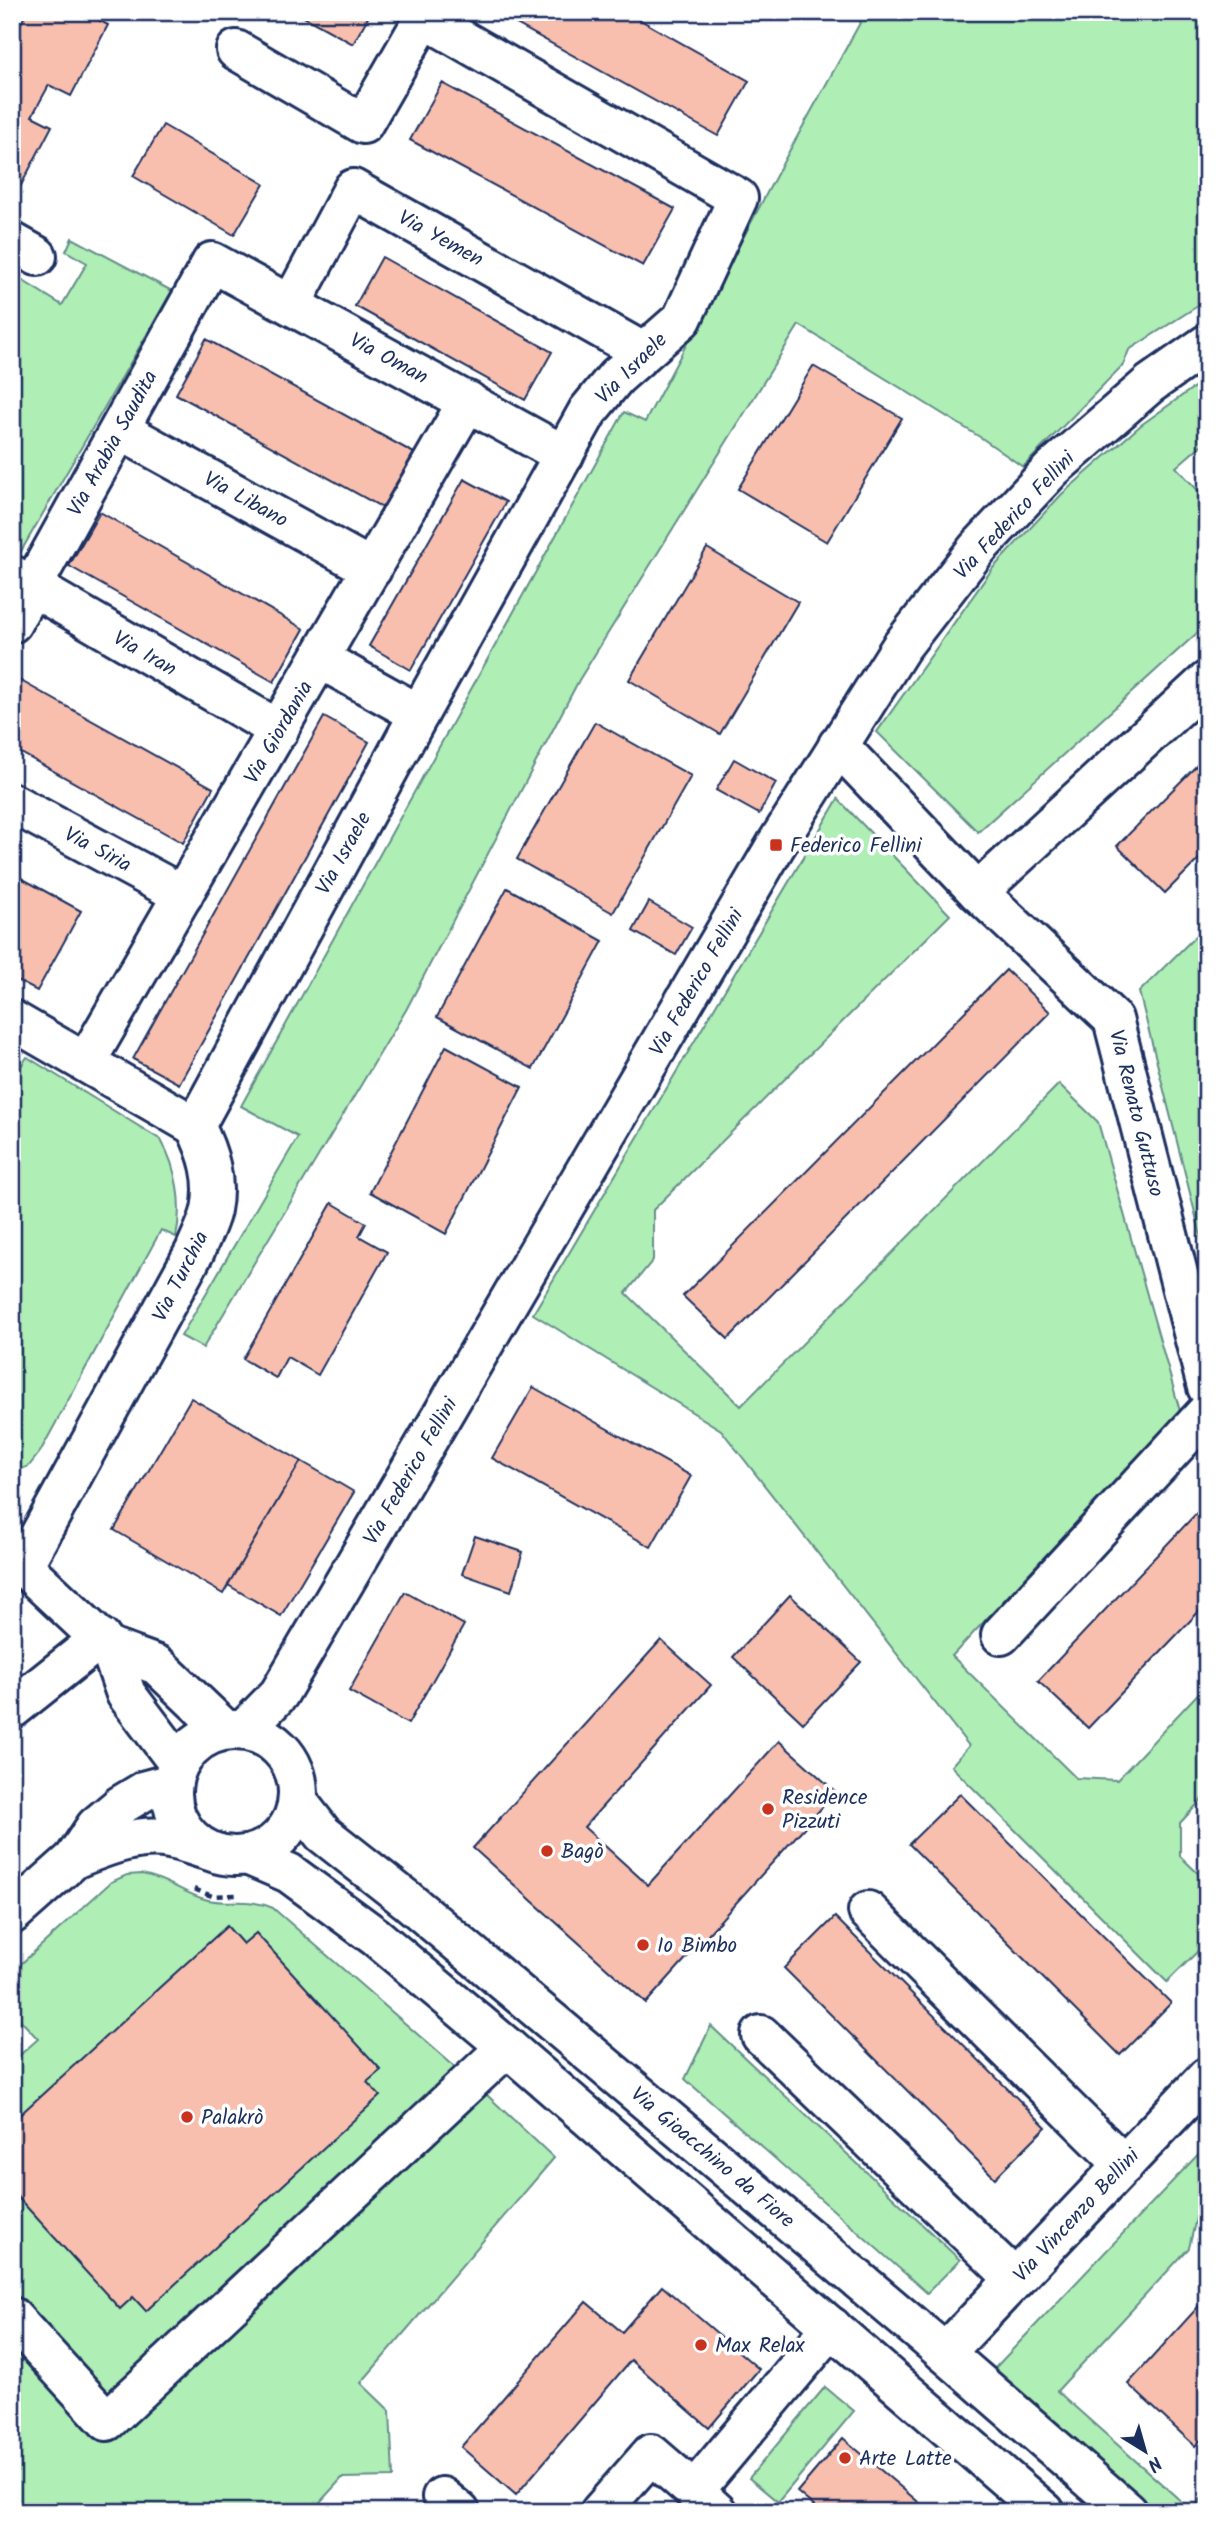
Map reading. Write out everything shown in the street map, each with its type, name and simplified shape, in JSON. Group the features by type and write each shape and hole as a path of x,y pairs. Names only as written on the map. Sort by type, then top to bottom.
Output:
{"street":[{"name":"Via Israele","path":"195,1126 419,714 588,411 601,393 682,319 738,198 424,18 363,124 236,50"},
{"name":"Via Yemen","path":"291,305 353,189 643,352"},
{"name":"Via Oman","path":"212,262 564,455"},
{"name":"Via Arabia Saudita","path":"12,623 22,581 120,430 212,262"},
{"name":"Via Federico Fellini","path":"235,1729 279,1695 776,845 901,647 978,549 1052,469 1150,384 1207,344"},
{"name":"Via Giordania","path":"86,1062 468,401"},
{"name":"Via Libano","path":"120,430 372,569"},
{"name":"Via Iran","path":"22,581 279,730"},
{"path":"320,659 419,714"},
{"path":"978,892 1207,681"},
{"name":"Via Renato Guttuso","path":"838,745 978,892 1113,1018 1207,1387"},
{"name":"Via Siria","path":"12,803 183,895"},
{"path":"12,1020 195,1126"},
{"name":"Via Turchia","path":"18,1561 199,1241 211,1211 212,1172 207,1149 195,1126"},
{"path":"1001,1635 1207,1412"},
{"path":"18,1561 105,1643 157,1665 235,1729"},
{"path":"12,1709 105,1643"},
{"path":"105,1643 125,1695 175,1773"},
{"path":"279,1695 280,1747"},
{"path":"74,1859 113,1843 142,1839 169,1839 227,1856 247,1856 266,1850 281,1836 292,1820 298,1802 298,1782 292,1763 280,1747 264,1735 235,1729 206,1736 190,1747 175,1773 171,1803 178,1822 191,1839 207,1850"},
{"path":"12,1914 74,1859 96,1826 121,1805 175,1773"},
{"name":"Via Gioacchino da Fiore","path":"298,1802 323,1834 407,1900 945,2353 1128,2512"},
{"path":"247,1856 289,1873 376,1937 1045,2512"},
{"path":"868,1911 1124,2165"},
{"path":"761,2035 1015,2279"},
{"path":"12,2317 107,2421 507,2047"},
{"name":"Via Vincenzo Bellini","path":"945,2353 1207,2077"},
{"path":"600,2512 651,2454 705,2501 832,2327"}],"path":[{"path":"185,1884 212,1896 237,1895"},
{"path":"12,1960 22,1951"}],"green space":[{"path":"866,12 1207,12 1207,300 1129,350 1123,365 1023,467 983,439 799,325 579,680 406,1010 203,1348 181,1336 298,1137 241,1106 624,412 645,422"},
{"path":"72,238 172,291 20,553 12,548 12,274 62,305 87,263 66,251"},
{"path":"1207,378 1207,440 1176,467 1207,500 1207,624 978,832 877,732 993,568 1062,494 1141,425"},
{"path":"838,799 950,915 653,1210 653,1260 626,1293 741,1406 1059,1084 1098,1122 1180,1411 952,1656 1076,1778 1117,1780 1207,1684 1207,1794 1180,1823 1180,1856 1207,1882 1207,1942 1167,1982 951,1766 969,1746 721,1430 533,1314"},
{"path":"1207,925 1207,1085 1198,1094 1207,1122 1207,1260 1139,992"},
{"path":"27,1057 161,1140 175,1175 179,1212 176,1237 161,1230 40,1452 29,1466 12,1473 12,1080"},
{"path":"142,1874 208,1900 247,1902 273,1908 487,2095 554,2158 361,2383 390,2411 393,2477 342,2478 311,2512 52,2512 47,2507 42,2512 12,2512 12,2062 38,2039 12,2011 12,1972 111,1882 127,1875"},
{"path":"711,2026 960,2260 927,2293 685,2079"},
{"path":"1207,2145 1207,2172 1189,2248 1057,2391 1191,2510 1207,2493 1207,2512 1155,2512 994,2369"},
{"path":"825,2387 854,2411 778,2502 749,2478"}],"building":[{"path":"27,12 83,12 108,25 71,96 49,85 32,116 52,126 16,195 12,193 12,39"},
{"path":"295,12 371,12 353,44"},
{"path":"495,12 626,12 749,81 718,136"},
{"path":"442,83 675,209 643,266 410,140"},
{"path":"163,125 264,184 234,235 133,176"},
{"path":"382,257 552,352 525,400 355,306"},
{"path":"206,339 414,453 383,508 176,394"},
{"path":"813,366 902,418 827,542 738,489"},
{"path":"464,479 506,502 411,670 369,646"},
{"path":"100,512 304,629 274,682 69,566"},
{"path":"707,548 798,602 720,734 629,680"},
{"path":"12,676 213,788 183,843 12,748"},
{"path":"324,717 369,742 179,1084 133,1059"},
{"path":"595,722 691,776 613,913 517,859"},
{"path":"1207,755 1207,851 1165,893 1117,846"},
{"path":"734,759 776,783 759,814 716,790"},
{"path":"12,873 81,911 37,991 12,978"},
{"path":"507,888 603,941 533,1069 437,1017"},
{"path":"649,902 692,927 676,955 633,931"},
{"path":"1006,970 1050,1012 728,1339 683,1296"},
{"path":"446,1046 522,1087 446,1234 370,1192"},
{"path":"332,1203 366,1223 359,1236 387,1252 318,1375 287,1357 276,1378 243,1359"},
{"path":"533,1387 691,1476 651,1547 492,1458"},
{"path":"191,1398 301,1461 223,1594 114,1530"},
{"path":"301,1461 354,1492 281,1616 228,1585"},
{"path":"1207,1502 1207,1603 1088,1728 1038,1681"},
{"path":"475,1536 523,1552 511,1591 462,1574"},
{"path":"405,1592 464,1625 408,1724 349,1691"},
{"path":"790,1595 861,1662 803,1723 733,1657"},
{"name":"Residence Pizzuti","path":"661,1640 711,1685 584,1827 648,1885 779,1741 836,1792 646,2003 473,1848"},
{"path":"960,1794 1171,2003 1120,2055 909,1844"},
{"path":"835,1917 1046,2127 995,2178 784,1968"},
{"name":"Palakrò","path":"227,1926 243,1944 256,1933 381,2070 367,2082 380,2096 146,2311 133,2297 120,2309 12,2191 12,2122"},
{"path":"662,2286 759,2369 709,2428 631,2360 516,2495 461,2447 586,2302 622,2332"},
{"path":"1207,2297 1207,2433 1195,2446 1128,2384"},
{"path":"843,2438 930,2512 821,2512 797,2492"}],"place":[{"name":"Federico Fellini","path":"776,845"},
{"name":"Residence Pizzuti","path":"768,1809"},
{"name":"Bagò","path":"547,1851"},
{"name":"Io Bimbo","path":"643,1945"},
{"name":"Palakrò","path":"187,2117"},
{"name":"Max Relax","path":"701,2345"},
{"name":"Arte Latte","path":"845,2458"}]}
